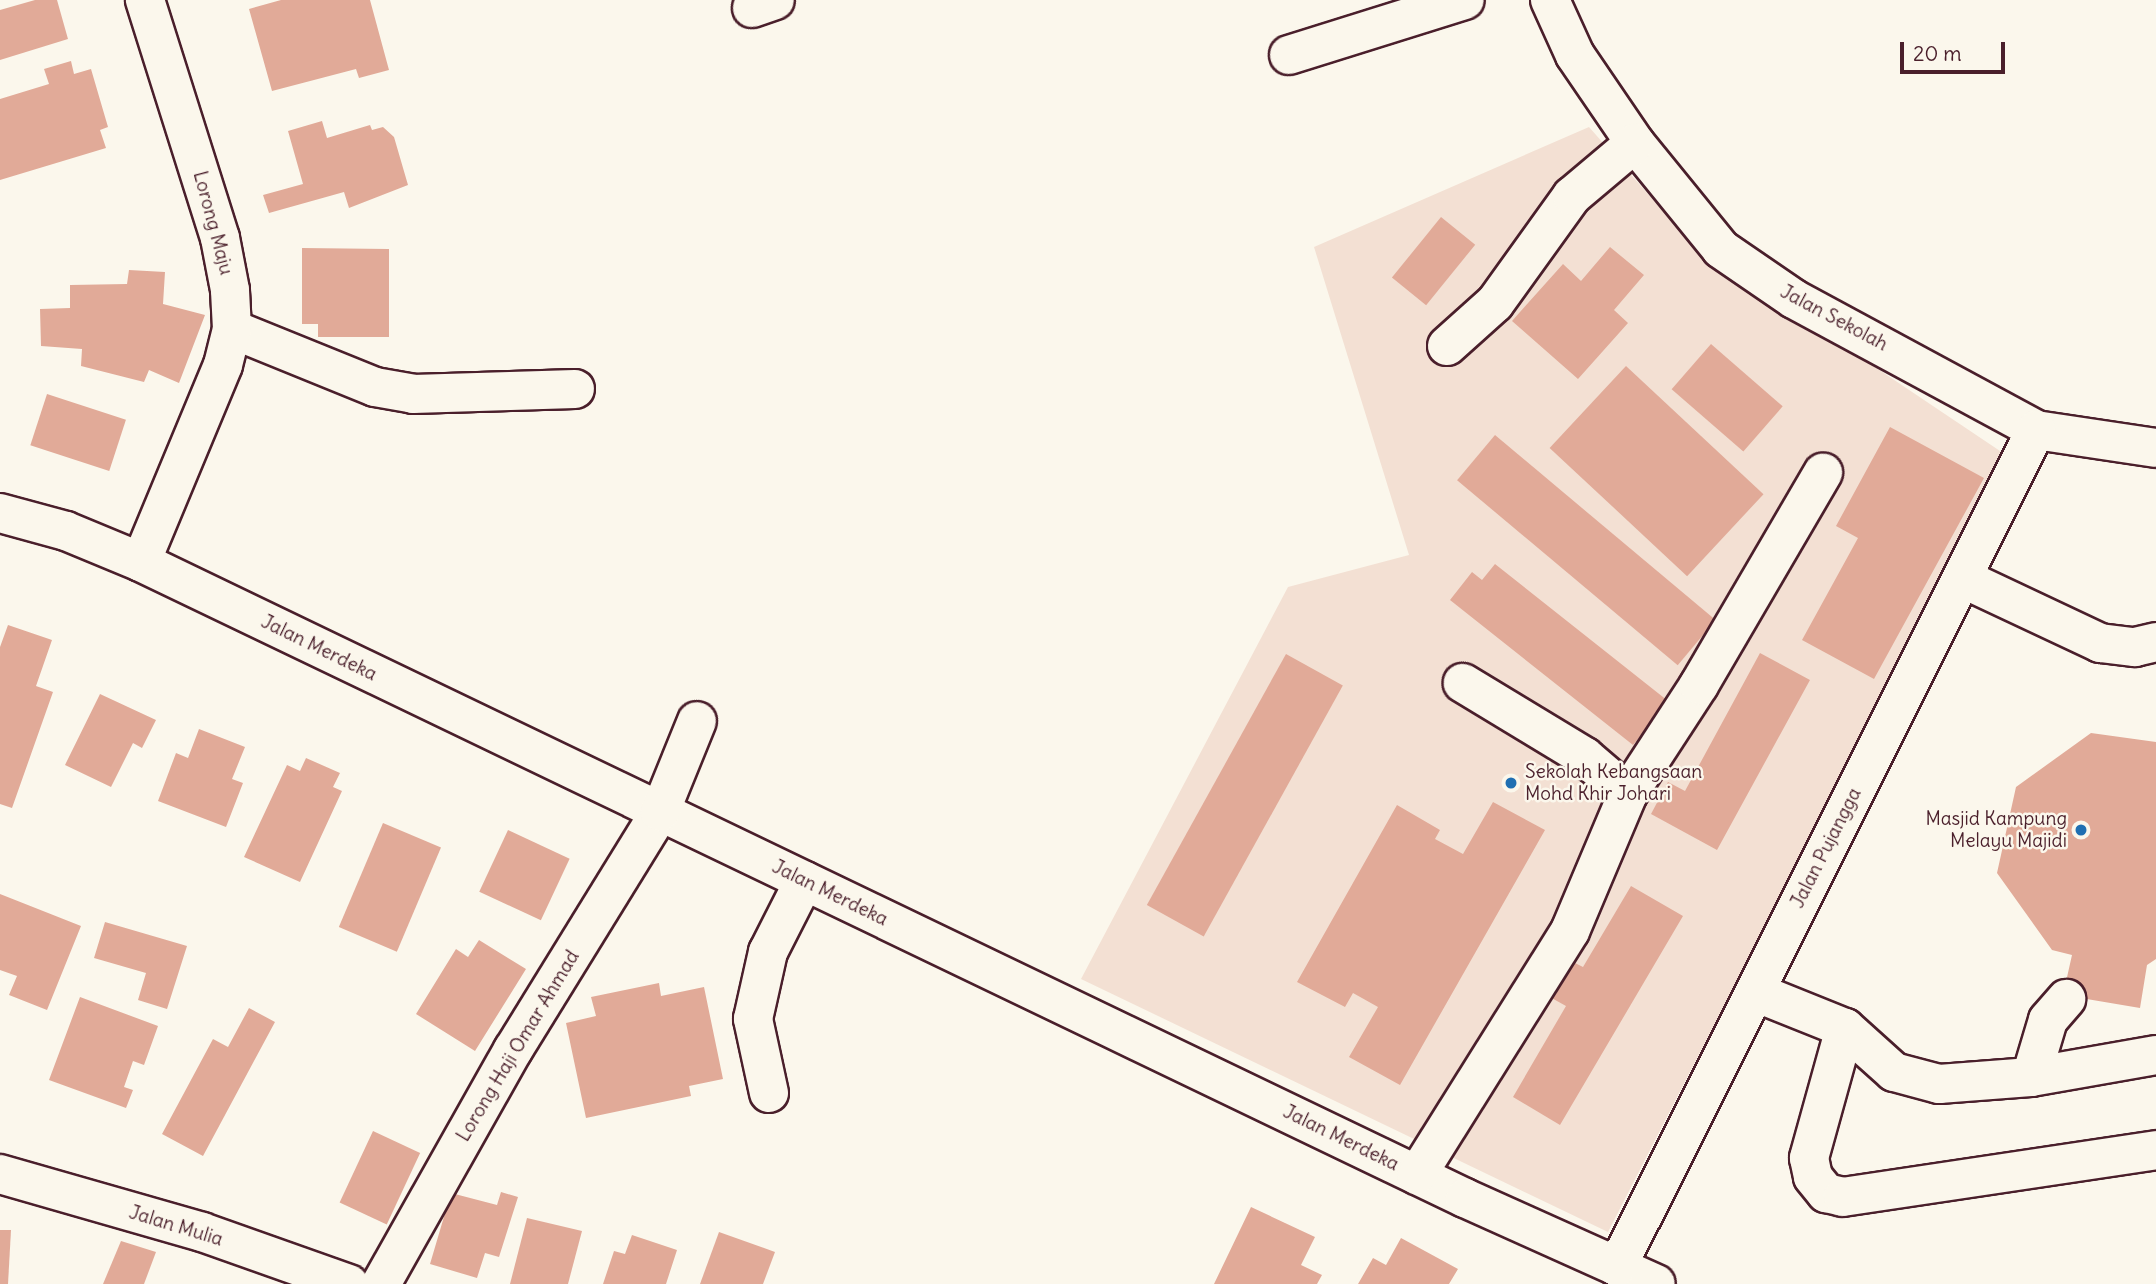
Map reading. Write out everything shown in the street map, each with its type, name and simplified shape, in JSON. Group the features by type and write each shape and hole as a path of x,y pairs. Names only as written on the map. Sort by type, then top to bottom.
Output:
{"street":[{"name":"Lorong Maju","path":"141,562 223,365 232,329 230,290 220,238 145,0"},
{"path":"1289,55 1465,0"},
{"name":"Jalan Sekolah","path":"1550,0 1575,55 1635,143 1721,249 1794,299 2036,430 2156,448"},
{"path":"1447,346 1495,303 1572,196 1635,143"},
{"path":"232,329 375,387 413,394 575,389"},
{"name":"Jalan Pujangga","path":"1617,1267 2036,430"},
{"path":"1417,1175 1570,931 1628,794 1699,685 1823,473"},
{"name":"Jalan Merdeka","path":"0,513 66,531 141,562 1417,1175 1656,1284"},
{"path":"1962,578 2100,643 2135,647 2156,642"},
{"path":"1463,683 1585,757 1628,794"},
{"name":"Lorong Haji Omar Ahmad","path":"381,1284 513,1050 660,812 697,721"},
{"path":"769,1093 753,1019 768,952 804,881"},
{"path":"1755,992 1845,1028 1894,1072 1939,1084 2031,1077 2156,1055"},
{"path":"2031,1077 2048,1020 2066,999"},
{"path":"1845,1028 1809,1158 1813,1177 1826,1193 1843,1197 2156,1150"},
{"name":"Jalan Mulia","path":"0,1174 202,1232 349,1284"}],"shaded area":[{"name":"Sekolah Kebangsaan Mohd Khir Johari","path":"1589,127 1693,245 2006,455 1608,1232 1081,979 1288,587 1409,555 1314,247"}],"building":[{"path":"35,0 57,0 68,39 0,60 0,10"},
{"path":"281,0 370,0 389,70 359,78 356,69 272,91 249,9"},
{"path":"71,61 74,74 91,69 108,127 100,130 106,148 0,180 0,99 49,84 44,69"},
{"path":"322,121 327,138 370,125 372,130 383,127 394,137 408,185 349,208 344,192 269,213 263,195 303,184 288,131"},
{"path":"1441,217 1475,245 1426,305 1392,278"},
{"path":"1610,247 1644,275 1614,310 1628,323 1578,379 1512,321 1563,264 1581,281"},
{"path":"302,248 389,249 389,337 318,337 318,324 302,324"},
{"path":"129,270 165,272 163,304 205,315 179,383 149,370 144,382 81,366 82,349 41,346 40,309 70,308 70,285 127,284"},
{"path":"1711,344 1783,406 1743,452 1672,389"},
{"path":"1626,366 1763,494 1687,576 1550,448"},
{"path":"47,394 126,420 109,471 30,445"},
{"path":"1890,427 1984,478 1874,679 1802,640 1858,538 1836,526"},
{"path":"1495,435 1716,620 1678,665 1457,480"},
{"path":"1495,564 1668,701 1633,745 1450,600 1472,572 1482,580"},
{"path":"8,625 52,640 36,686 53,692 12,808 0,804 0,647"},
{"path":"1760,653 1810,680 1717,850 1651,814 1668,782 1685,791"},
{"path":"1286,654 1343,686 1204,937 1147,905"},
{"path":"100,694 156,720 142,748 133,743 111,787 65,765"},
{"path":"199,729 245,747 232,779 243,783 226,827 158,801 176,753 188,758"},
{"name":"Masjid Kampung Melayu Majidi","path":"2091,733 2156,742 2156,959 2147,965 2140,1008 2063,995 2072,955 2052,950 1997,873 2016,787"},
{"path":"306,758 340,773 333,787 342,791 300,882 244,857 287,765 300,771"},
{"path":"1493,802 1545,830 1400,1085 1349,1057 1378,1007 1353,993 1345,1007 1297,982 1397,805 1440,830 1435,839 1463,854"},
{"path":"383,823 441,848 397,952 339,927"},
{"path":"508,830 570,859 541,920 479,892"},
{"path":"1631,886 1683,916 1560,1125 1513,1097 1566,1006 1548,996 1569,960 1583,967"},
{"path":"0,894 81,926 47,1010 9,995 17,976 0,970"},
{"path":"105,922 187,946 167,1009 138,1000 146,973 94,958"},
{"path":"479,940 526,969 475,1051 416,1014 456,949 468,957"},
{"path":"659,983 661,996 704,987 723,1079 689,1086 691,1096 586,1118 566,1023 596,1016 591,997"},
{"path":"80,997 158,1026 144,1065 133,1061 124,1087 133,1090 126,1108 49,1080"},
{"path":"249,1008 275,1022 203,1156 162,1134 213,1039 228,1047"},
{"path":"373,1131 420,1153 387,1225 340,1203"},
{"path":"501,1192 518,1197 499,1257 485,1253 477,1278 430,1264 451,1193 497,1205"},
{"path":"1251,1207 1315,1237 1301,1265 1322,1275 1317,1284 1214,1284"},
{"path":"527,1218 582,1231 568,1284 510,1284"},
{"path":"0,1230 11,1230 8,1284 0,1284"},
{"path":"719,1232 775,1252 763,1284 700,1284"},
{"path":"632,1235 677,1250 666,1284 603,1284 614,1251 625,1254"},
{"path":"1401,1238 1458,1269 1449,1284 1358,1284 1373,1258 1386,1265"},
{"path":"121,1241 156,1252 144,1284 103,1284"}],"place":[{"name":"Sekolah Kebangsaan Mohd Khir Johari","path":"1511,783"},
{"name":"Masjid Kampung Melayu Majidi","path":"2081,830"}]}
